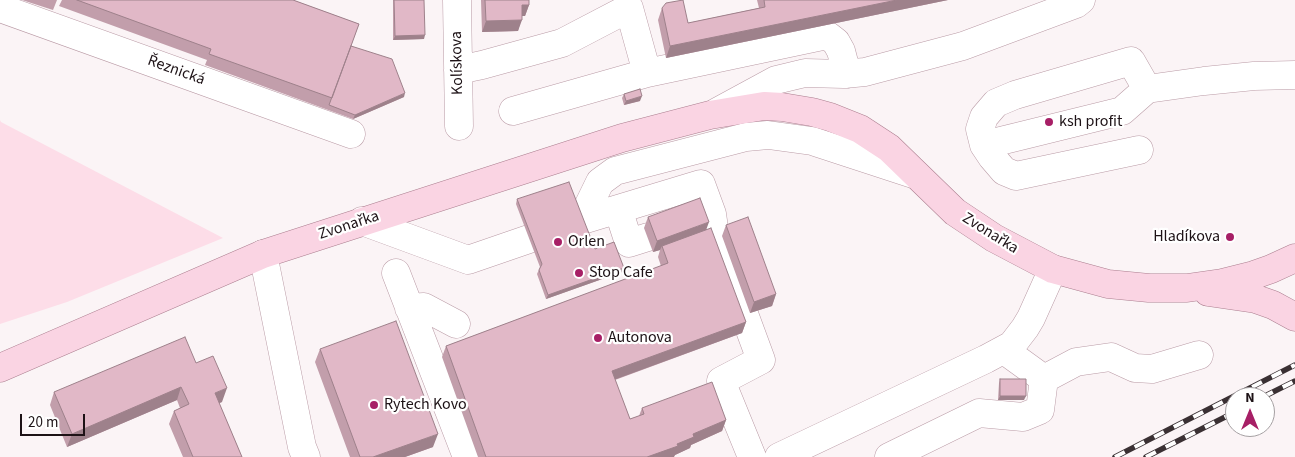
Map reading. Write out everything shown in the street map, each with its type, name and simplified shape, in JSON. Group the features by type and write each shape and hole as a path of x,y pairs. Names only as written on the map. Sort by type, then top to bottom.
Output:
{"main road":[{"name":"Zvonařka","path":"0,368 263,254 622,138 710,115 764,106 798,110 830,117 872,136 889,148 955,212 1014,250 1053,270 1108,284 1149,288 1187,288 1222,283 1254,275 1295,258"},
{"path":"1187,288 1256,300 1273,305 1295,317"}],"street":[{"name":"Kolískova","path":"457,0 459,126"},
{"name":"Zvonařka","path":"710,115 785,77 805,73 853,74 963,46 1081,1"},
{"name":"Řeznická","path":"0,8 351,134"},
{"path":"458,70 482,66 562,43 629,8 647,73"},
{"path":"514,111 647,73 827,35 836,42 853,74"},
{"path":"1139,150 1016,176 1004,171 992,157 984,145 980,129 984,117 996,103 1015,95 1131,61 1147,89"},
{"path":"984,145 1122,111 1147,89 1254,76 1295,75"},
{"path":"752,457 721,381 761,360 706,216 701,184 582,220 600,182 615,171 746,137 768,134 812,141 916,175"},
{"path":"618,209 629,243 648,236"},
{"path":"362,221 468,260 529,239"},
{"path":"263,254 302,447 306,457"},
{"path":"779,457 1012,345 1026,328 1053,270"},
{"path":"396,273 466,457"},
{"path":"409,308 424,307 456,324"},
{"path":"1004,350 1044,379"},
{"path":"1044,379 1076,362 1111,357 1135,368 1152,368 1199,355"},
{"path":"889,457 979,413 1023,417 1040,410 1044,379"}],"shaded area":[{"path":"0,120 223,238 67,302 0,324"}],"building":[{"path":"77,0 293,0 359,24 332,98 209,54 211,49"},
{"path":"394,0 424,0 425,35 395,36"},
{"path":"485,0 529,0 529,5 522,5 522,20 486,21"},
{"path":"683,0 688,23 765,7 764,0 897,0 670,46 662,8 666,3"},
{"path":"351,46 392,59 405,93 355,115 329,105"},
{"path":"640,89 642,96 626,101 624,94"},
{"path":"569,182 595,249 614,242 624,268 548,295 539,270 542,264 517,199"},
{"path":"700,198 709,222 657,241 648,217"},
{"path":"748,217 776,294 754,302 726,225"},
{"path":"711,228 746,322 612,371 630,419 644,414 642,408 712,382 726,420 693,434 694,437 677,444 678,446 647,457 486,457 446,346 668,263 662,246"},
{"name":"Rytech Kovo","path":"396,321 438,434 373,457 360,457 320,349"},
{"path":"185,337 196,363 213,356 227,388 215,393 242,457 193,457 174,411 189,404 181,387 72,434 54,392"},
{"path":"1000,379 1026,379 1026,396 1000,396"}],"railway":[{"path":"1115,457 1295,365"},
{"path":"1275,391 1295,381"},
{"path":"1146,457 1225,417"}],"place":[{"name":"ksh profit","path":"1049,122"},
{"name":"Hladíkova","path":"1230,237"},
{"name":"Orlen","path":"558,242"},
{"name":"Stop Cafe","path":"579,273"},
{"name":"Autonova","path":"598,338"},
{"name":"Rytech Kovo","path":"374,405"}]}
